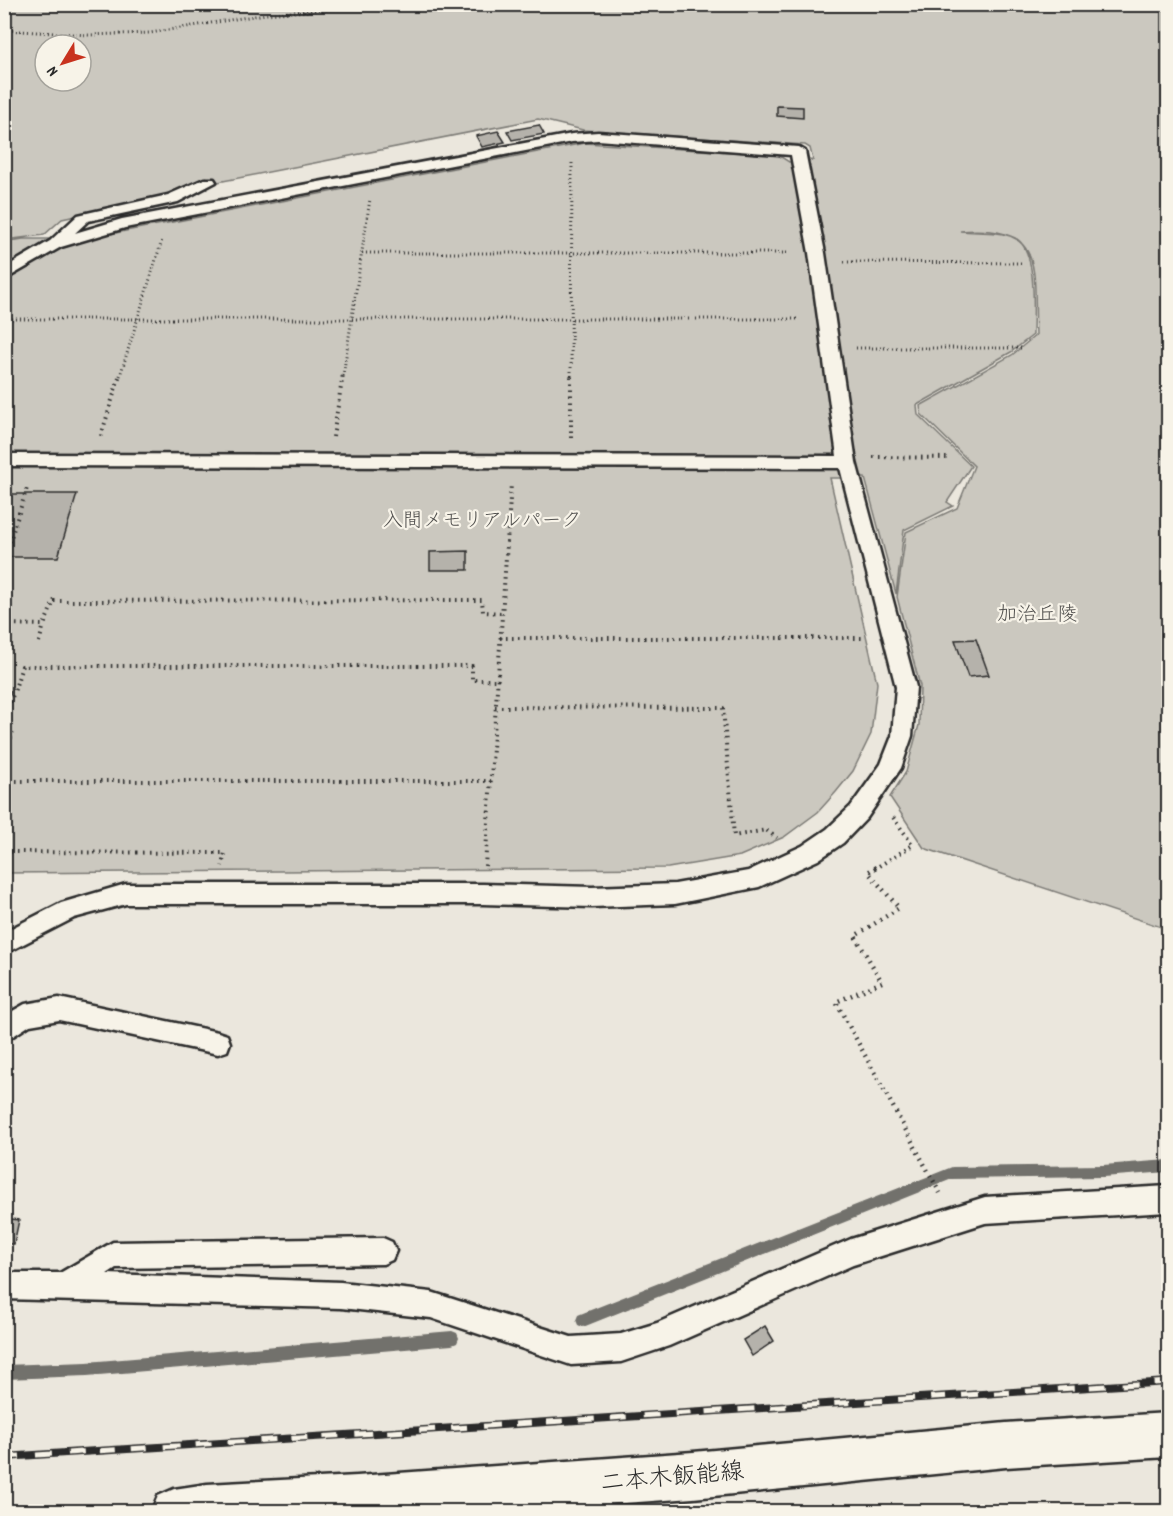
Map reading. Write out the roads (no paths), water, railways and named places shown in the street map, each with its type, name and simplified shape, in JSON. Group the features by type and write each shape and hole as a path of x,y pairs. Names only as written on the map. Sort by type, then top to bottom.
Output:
{"main road":[{"name":"二本木飯能線","path":"174,1512 207,1507 265,1508 693,1475 1006,1445 1168,1435"}],"lane":[{"path":"4,944 69,910 126,894 483,894 592,897 675,894 751,880 810,853 835,836 859,812 890,768 902,736 906,687 847,460 818,258 798,151 598,136 572,138 170,214 122,224 56,244"},
{"path":"4,275 56,244 83,218 173,199 209,182"},
{"path":"4,460 329,462 847,460"},
{"path":"4,1031 25,1015 60,1008 218,1043"},
{"path":"4,1286 341,1296 432,1305 571,1351 621,1348 659,1336 850,1252 985,1210 1168,1199"},
{"path":"63,1286 113,1255 383,1251"}],"waterway":[{"path":"583,1320 952,1173 1103,1171 1168,1166"},
{"path":"4,1372 87,1369 452,1338"}],"railway":[{"path":"4,1457 1168,1382"}],"park label":[{"name":"入間メモリアルパーク","path":"482,519"},
{"name":"加治丘陵","path":"1037,613"}]}
